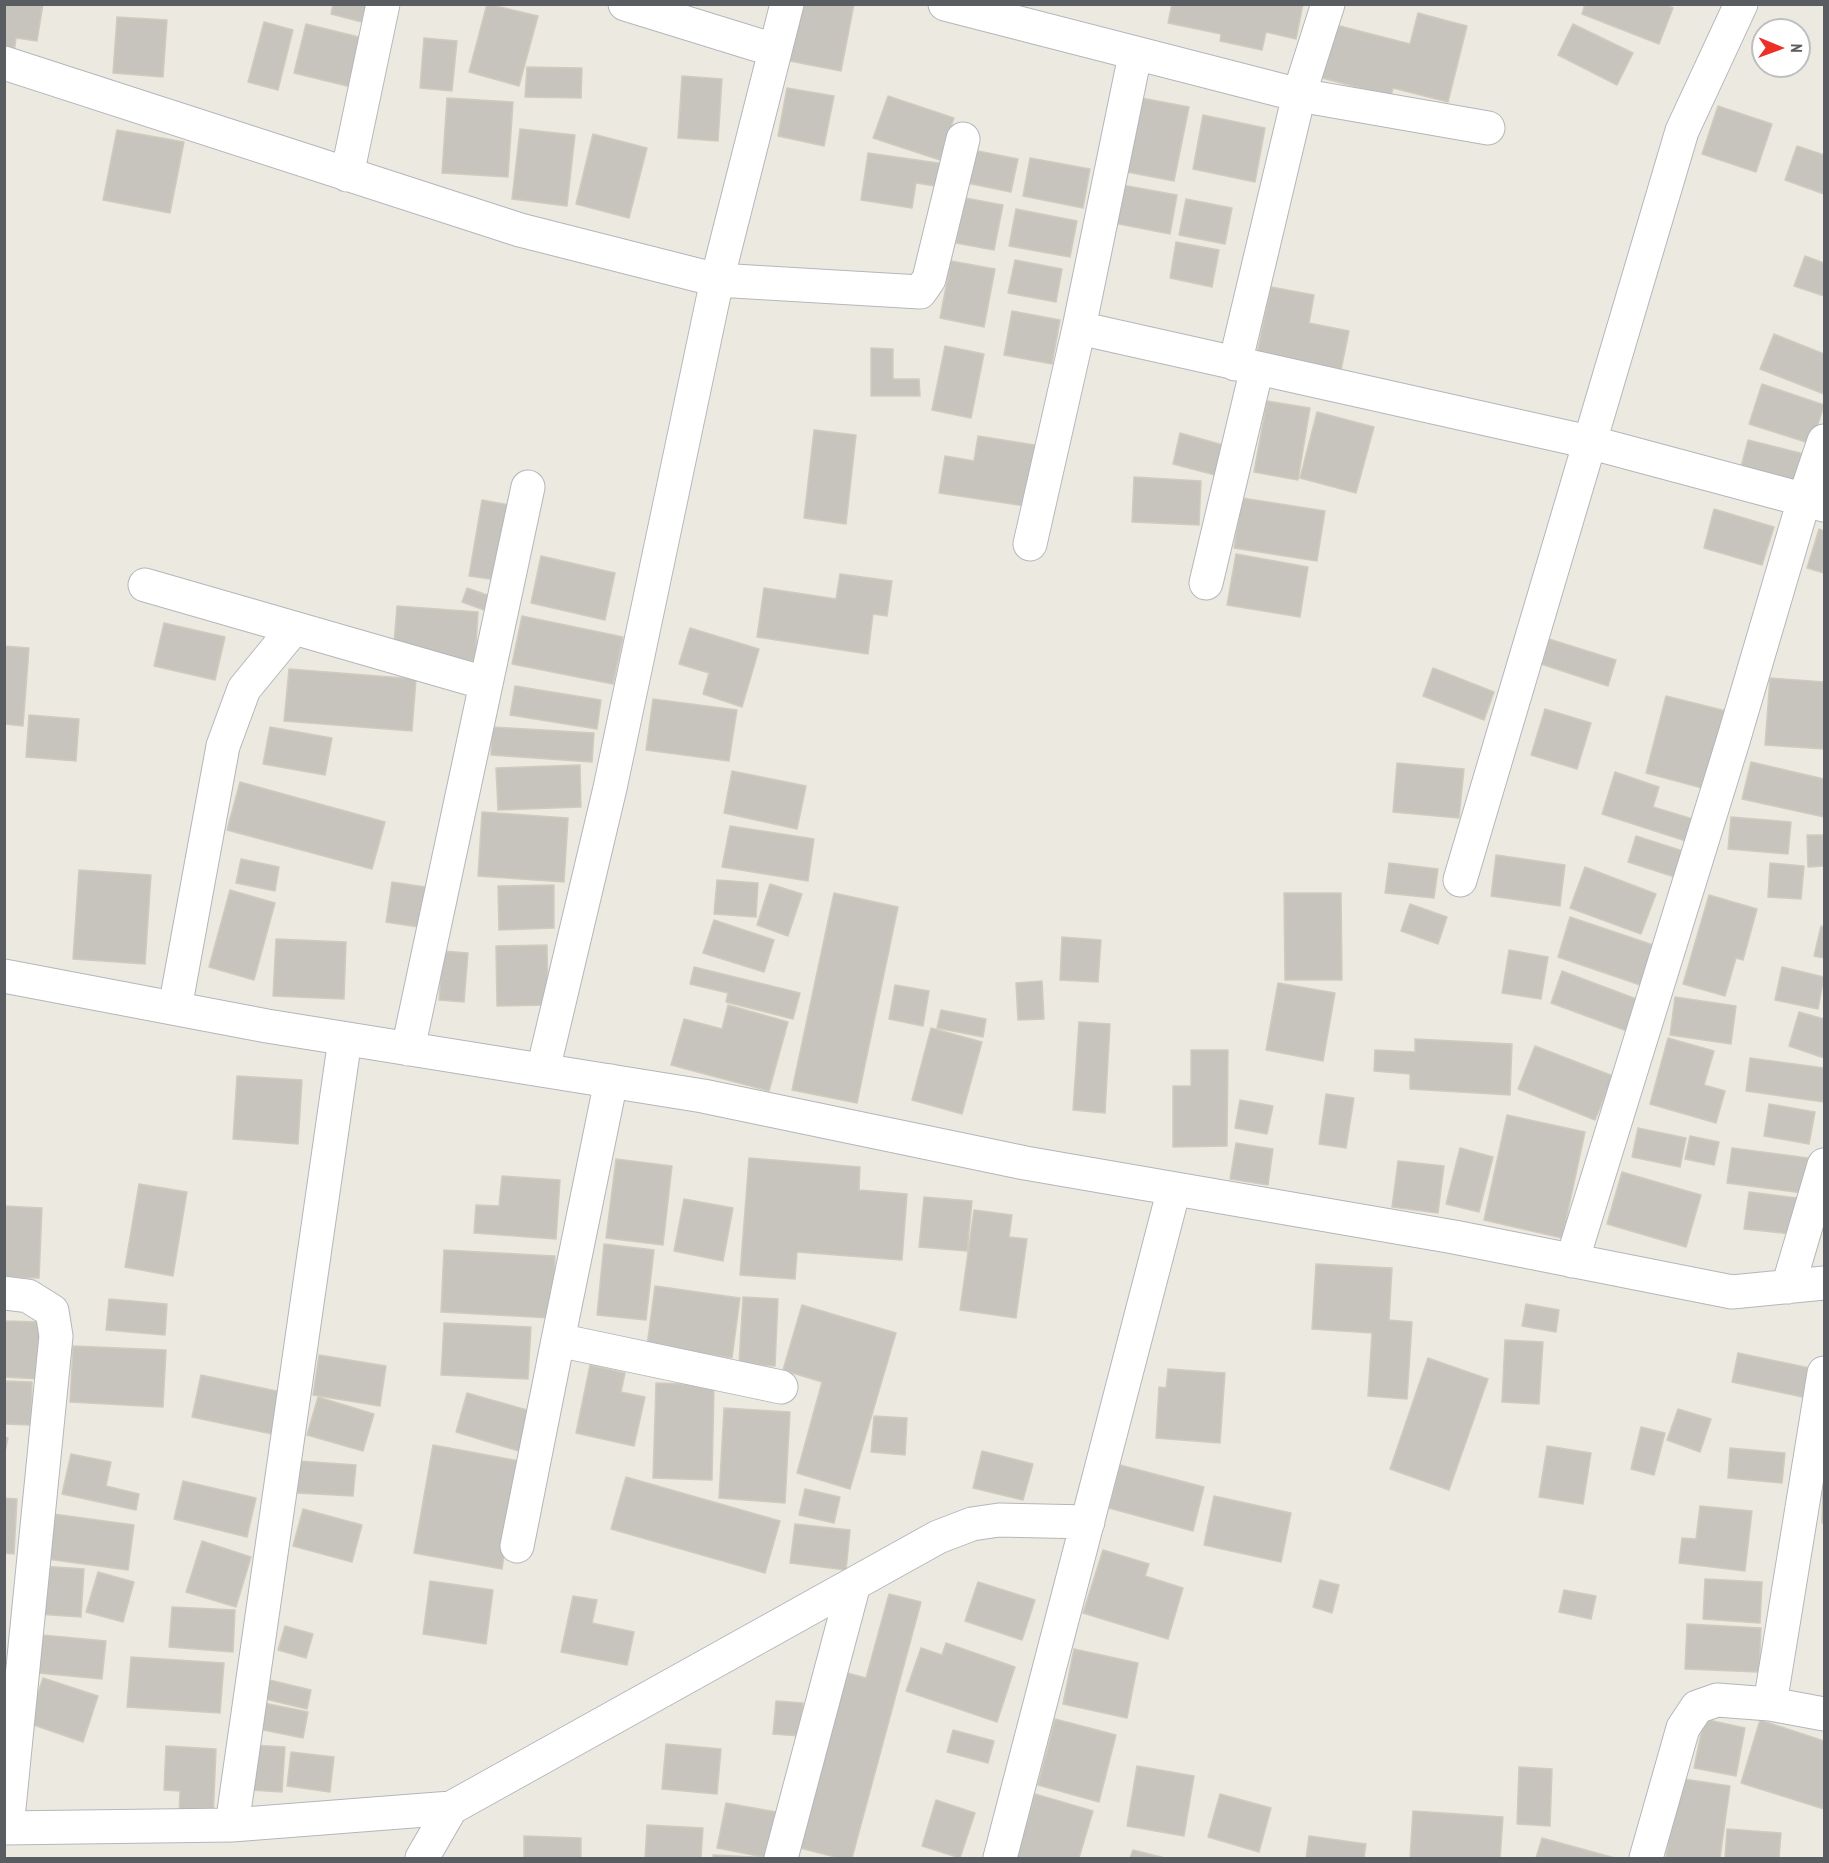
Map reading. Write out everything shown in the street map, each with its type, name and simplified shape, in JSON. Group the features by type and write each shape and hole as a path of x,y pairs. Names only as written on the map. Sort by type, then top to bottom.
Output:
{"street":[{"path":"347,175 383,4"},
{"path":"625,4 774,50"},
{"path":"543,1070 610,788 717,280 787,4"},
{"path":"945,4 1135,55 1299,95 1488,128"},
{"path":"1206,583 1299,95 1328,4"},
{"path":"1460,880 1682,131 1741,4"},
{"path":"1030,544 1079,328 1135,55"},
{"path":"4,63 520,230 717,280 920,292 929,279 963,140"},
{"path":"1079,328 1589,442 1814,502"},
{"path":"1572,1261 1732,741 1814,502 1824,441"},
{"path":"408,1049 528,487"},
{"path":"145,585 485,683"},
{"path":"175,1008 223,746 244,689 294,628"},
{"path":"4,976 345,1039 703,1096 1025,1163 1454,1237 1732,1292 1824,1283"},
{"path":"232,1825 345,1039"},
{"path":"517,1546 611,1081"},
{"path":"1788,1287 1824,1165"},
{"path":"1000,1858 1174,1189"},
{"path":"4,1293 28,1296 52,1311 56,1336 19,1561 6,1828 232,1825 451,1808 938,1537 972,1524 999,1520 1088,1522"},
{"path":"558,1340 781,1387"},
{"path":"1770,1704 1818,1457 1824,1373"},
{"path":"781,1858 854,1584"},
{"path":"1646,1858 1683,1728 1697,1707 1717,1700 1770,1704 1824,1714"},
{"path":"422,1858 451,1808"}],"building":[{"path":"4,4 43,4 37,41 16,38 14,53 4,51"},
{"path":"333,4 367,4 362,22 331,14"},
{"path":"487,4 538,16 519,86 469,72"},
{"path":"801,4 854,4 841,71 790,61"},
{"path":"1172,4 1303,4 1296,39 1266,32 1262,50 1220,41 1221,34 1168,23"},
{"path":"1585,4 1665,4 1673,8 1659,44 1582,14"},
{"path":"1418,13 1467,26 1448,102 1393,88 1391,96 1322,78 1336,25 1410,44"},
{"path":"117,17 167,20 163,77 113,73"},
{"path":"264,22 293,30 278,90 248,82"},
{"path":"306,24 363,38 351,87 294,73"},
{"path":"1573,24 1633,53 1617,85 1558,55"},
{"path":"424,38 457,41 452,91 420,88"},
{"path":"527,67 582,68 581,98 525,97"},
{"path":"682,76 722,79 718,141 678,138"},
{"path":"787,88 834,96 824,146 778,136"},
{"path":"888,96 954,118 940,160 873,138"},
{"path":"1136,97 1189,107 1174,181 1122,171"},
{"path":"447,98 513,102 508,177 442,173"},
{"path":"1718,106 1772,124 1756,172 1702,154"},
{"path":"1203,115 1265,128 1255,182 1193,169"},
{"path":"520,129 575,135 567,206 512,199"},
{"path":"117,130 184,142 170,213 103,200"},
{"path":"593,134 647,148 629,218 576,204"},
{"path":"1797,146 1824,155 1824,194 1785,180"},
{"path":"973,150 1018,159 1011,192 967,183"},
{"path":"868,153 945,164 942,187 916,183 912,208 861,200"},
{"path":"1030,158 1090,169 1083,208 1023,196"},
{"path":"1122,185 1177,195 1170,234 1114,223"},
{"path":"965,198 1003,205 994,250 956,243"},
{"path":"1186,199 1232,208 1225,244 1179,235"},
{"path":"1016,209 1077,221 1070,257 1009,246"},
{"path":"1176,242 1219,250 1212,287 1170,278"},
{"path":"1805,256 1824,263 1824,296 1794,286"},
{"path":"1015,260 1062,269 1056,302 1008,293"},
{"path":"951,261 995,269 984,327 940,318"},
{"path":"1271,287 1314,295 1309,323 1349,331 1340,375 1256,358"},
{"path":"1012,311 1060,320 1052,364 1004,355"},
{"path":"1774,334 1824,354 1824,394 1760,369"},
{"path":"945,346 984,354 971,418 932,410"},
{"path":"871,348 893,349 893,379 919,379 920,396 871,396"},
{"path":"1762,384 1824,405 1812,444 1749,424"},
{"path":"1267,401 1310,408 1298,480 1254,472"},
{"path":"1317,412 1374,427 1356,493 1300,478"},
{"path":"814,430 856,435 846,524 804,518"},
{"path":"1180,433 1223,445 1215,475 1173,464"},
{"path":"978,436 1041,446 1032,507 939,493 945,456 974,461"},
{"path":"1748,440 1804,454 1798,481 1741,467"},
{"path":"1134,477 1201,481 1199,525 1132,522"},
{"path":"1242,498 1325,511 1317,561 1234,548"},
{"path":"482,500 509,505 497,580 469,576"},
{"path":"1714,509 1774,527 1762,565 1704,548"},
{"path":"1819,529 1824,531 1824,573 1807,568"},
{"path":"1236,554 1308,567 1300,617 1227,605"},
{"path":"541,556 615,573 605,620 531,603"},
{"path":"840,574 892,581 887,616 873,614 868,654 757,637 764,588 836,599"},
{"path":"467,588 493,597 487,611 462,602"},
{"path":"397,606 478,612 475,661 393,655"},
{"path":"522,616 623,637 613,684 512,664"},
{"path":"164,623 225,637 215,680 154,666"},
{"path":"690,628 759,649 742,707 703,694 709,673 679,664"},
{"path":"1549,639 1616,660 1608,686 1541,664"},
{"path":"4,646 29,648 23,726 4,724"},
{"path":"1433,668 1494,692 1484,720 1423,696"},
{"path":"289,669 416,679 412,731 284,721"},
{"path":"1770,678 1824,682 1824,749 1765,745"},
{"path":"515,686 601,700 597,729 510,715"},
{"path":"1666,696 1726,711 1706,789 1646,773"},
{"path":"653,699 737,710 729,761 646,750"},
{"path":"1545,709 1591,723 1577,769 1531,755"},
{"path":"29,715 79,719 76,761 26,757"},
{"path":"270,727 332,738 325,775 263,764"},
{"path":"492,727 594,733 592,762 491,755"},
{"path":"1751,762 1824,779 1824,817 1742,799"},
{"path":"1397,763 1464,769 1459,818 1393,812"},
{"path":"580,765 581,807 498,810 496,768"},
{"path":"732,771 806,786 797,829 724,813"},
{"path":"1615,772 1659,787 1653,807 1696,820 1689,842 1602,814"},
{"path":"240,782 385,822 372,869 227,830"},
{"path":"482,812 568,818 564,882 478,876"},
{"path":"1731,817 1791,822 1788,854 1728,849"},
{"path":"730,826 814,839 808,881 722,867"},
{"path":"1807,835 1824,835 1824,866 1808,867"},
{"path":"1636,836 1686,852 1678,878 1628,862"},
{"path":"1496,855 1565,865 1560,906 1491,896"},
{"path":"241,859 279,867 275,891 236,883"},
{"path":"1389,863 1438,869 1434,898 1385,893"},
{"path":"1770,863 1804,866 1801,899 1768,897"},
{"path":"1585,867 1656,894 1641,934 1570,908"},
{"path":"79,870 151,875 145,964 73,959"},
{"path":"717,880 758,883 756,917 714,914"},
{"path":"392,882 425,887 418,927 386,922"},
{"path":"770,884 802,894 788,936 757,925"},
{"path":"554,885 554,928 499,930 498,886"},
{"path":"230,890 275,903 254,980 209,967"},
{"path":"834,893 898,907 857,1103 792,1090"},
{"path":"1284,893 1341,893 1342,980 1285,980"},
{"path":"1709,895 1757,909 1743,960 1736,958 1725,996 1683,984"},
{"path":"1410,904 1447,917 1438,944 1401,931"},
{"path":"1570,917 1659,947 1646,987 1558,957"},
{"path":"714,920 774,940 764,972 703,953"},
{"path":"1821,926 1824,927 1824,958 1814,956"},
{"path":"1062,937 1101,940 1098,982 1060,980"},
{"path":"276,939 346,942 344,999 273,996"},
{"path":"547,945 548,1005 497,1006 496,946"},
{"path":"1509,950 1548,957 1541,999 1502,993"},
{"path":"443,951 468,953 464,1002 439,1000"},
{"path":"694,967 800,993 793,1019 726,1002 728,993 690,984"},
{"path":"1782,967 1824,977 1818,1009 1775,1000"},
{"path":"1562,971 1639,1000 1627,1031 1551,1003"},
{"path":"1042,981 1044,1019 1018,1020 1016,983"},
{"path":"1278,983 1335,993 1323,1061 1266,1050"},
{"path":"895,985 929,991 923,1026 889,1019"},
{"path":"1675,997 1736,1006 1731,1044 1670,1035"},
{"path":"728,1005 788,1022 769,1091 671,1065 684,1019 722,1029"},
{"path":"941,1010 986,1019 983,1037 937,1028"},
{"path":"1799,1012 1824,1019 1824,1058 1789,1046"},
{"path":"1079,1022 1110,1024 1105,1113 1073,1110"},
{"path":"931,1028 982,1042 962,1114 912,1100"},
{"path":"1668,1038 1714,1051 1704,1085 1725,1091 1716,1123 1650,1104"},
{"path":"1415,1039 1512,1044 1510,1095 1410,1089 1410,1074 1374,1071 1375,1050 1415,1052"},
{"path":"1535,1046 1613,1076 1595,1120 1518,1089"},
{"path":"1191,1050 1228,1050 1227,1146 1173,1147 1173,1086 1191,1086"},
{"path":"1750,1058 1824,1068 1824,1102 1746,1091"},
{"path":"237,1076 302,1080 298,1144 233,1139"},
{"path":"1326,1094 1354,1098 1346,1148 1319,1144"},
{"path":"1240,1100 1273,1106 1267,1134 1235,1128"},
{"path":"1769,1104 1815,1112 1809,1144 1764,1136"},
{"path":"1507,1115 1585,1132 1562,1238 1484,1220"},
{"path":"1638,1128 1686,1138 1680,1167 1632,1157"},
{"path":"1690,1136 1719,1142 1714,1165 1685,1159"},
{"path":"1236,1143 1273,1149 1268,1185 1230,1179"},
{"path":"1460,1148 1493,1157 1479,1212 1446,1204"},
{"path":"1732,1148 1808,1158 1803,1193 1727,1183"},
{"path":"749,1158 860,1167 859,1190 907,1194 902,1260 797,1252 795,1279 740,1275"},
{"path":"616,1159 672,1166 663,1245 606,1238"},
{"path":"1398,1161 1444,1166 1438,1213 1392,1207"},
{"path":"1622,1172 1701,1195 1686,1247 1607,1224"},
{"path":"502,1176 560,1180 556,1239 474,1233 476,1205 499,1206"},
{"path":"139,1184 187,1192 173,1276 125,1267"},
{"path":"1749,1192 1797,1198 1792,1234 1744,1229"},
{"path":"924,1197 972,1201 967,1251 919,1247"},
{"path":"684,1199 733,1208 723,1261 674,1251"},
{"path":"4,1206 42,1208 39,1278 4,1277"},
{"path":"974,1210 1012,1215 1009,1237 1027,1239 1016,1318 960,1310"},
{"path":"604,1244 654,1250 646,1320 597,1315"},
{"path":"444,1250 555,1256 552,1318 441,1312"},
{"path":"1316,1264 1392,1268 1389,1320 1412,1322 1407,1399 1368,1396 1372,1333 1312,1329"},
{"path":"655,1286 740,1298 732,1358 647,1346"},
{"path":"743,1297 778,1299 775,1366 739,1364"},
{"path":"109,1299 167,1304 165,1335 106,1330"},
{"path":"1526,1304 1559,1310 1556,1332 1522,1326"},
{"path":"802,1305 896,1333 850,1489 797,1473 822,1382 783,1370"},
{"path":"4,1321 42,1322 40,1379 4,1377"},
{"path":"444,1323 531,1327 528,1379 441,1375"},
{"path":"1505,1340 1543,1342 1539,1404 1502,1402"},
{"path":"73,1346 166,1350 163,1407 70,1402"},
{"path":"1738,1353 1819,1370 1812,1399 1732,1382"},
{"path":"319,1355 386,1366 380,1406 313,1395"},
{"path":"1428,1358 1488,1379 1449,1490 1390,1469"},
{"path":"590,1365 625,1373 621,1392 645,1397 634,1446 576,1433"},
{"path":"1168,1369 1225,1373 1220,1443 1156,1438 1159,1387 1166,1388"},
{"path":"201,1375 281,1392 272,1434 192,1417"},
{"path":"4,1381 32,1382 31,1425 4,1424"},
{"path":"656,1383 714,1385 712,1480 653,1478"},
{"path":"467,1393 534,1412 522,1452 456,1432"},
{"path":"318,1397 374,1414 363,1451 307,1435"},
{"path":"724,1408 790,1412 785,1503 719,1498"},
{"path":"1678,1409 1711,1419 1700,1452 1667,1440"},
{"path":"874,1416 907,1418 905,1455 871,1452"},
{"path":"1641,1427 1665,1433 1654,1475 1631,1469"},
{"path":"4,1437 8,1438 4,1456"},
{"path":"433,1445 519,1461 502,1569 414,1553"},
{"path":"1547,1446 1591,1453 1583,1504 1539,1497"},
{"path":"1730,1448 1785,1453 1782,1483 1728,1478"},
{"path":"982,1451 1033,1464 1023,1500 973,1488"},
{"path":"71,1454 111,1462 106,1486 139,1494 136,1510 62,1494"},
{"path":"299,1461 356,1465 353,1496 297,1493"},
{"path":"1120,1465 1204,1487 1193,1531 1109,1508"},
{"path":"626,1477 780,1521 765,1573 611,1529"},
{"path":"183,1481 256,1498 247,1537 174,1519"},
{"path":"805,1489 840,1497 834,1523 799,1515"},
{"path":"1823,1489 1824,1523 1822,1523"},
{"path":"1214,1496 1291,1513 1281,1562 1204,1545"},
{"path":"4,1498 17,1499 14,1554 4,1553"},
{"path":"1700,1506 1752,1511 1745,1571 1679,1563 1682,1538 1696,1539"},
{"path":"303,1509 362,1525 352,1562 293,1546"},
{"path":"53,1514 134,1525 128,1570 47,1559"},
{"path":"795,1524 850,1530 846,1570 790,1563"},
{"path":"202,1541 251,1557 236,1607 186,1592"},
{"path":"1103,1550 1149,1564 1145,1576 1183,1588 1168,1639 1083,1613"},
{"path":"41,1566 84,1569 81,1617 37,1614"},
{"path":"98,1572 134,1582 123,1622 86,1612"},
{"path":"1705,1579 1762,1582 1760,1623 1703,1619"},
{"path":"1320,1580 1339,1585 1332,1613 1313,1607"},
{"path":"430,1581 493,1590 486,1644 423,1634"},
{"path":"978,1582 1035,1600 1022,1640 965,1621"},
{"path":"1564,1590 1596,1596 1591,1619 1559,1612"},
{"path":"889,1594 921,1602 852,1858 839,1858 800,1848 847,1673 866,1678"},
{"path":"573,1596 597,1600 592,1623 634,1632 627,1665 561,1652"},
{"path":"172,1607 235,1610 233,1652 169,1647"},
{"path":"1687,1624 1761,1628 1759,1672 1685,1669"},
{"path":"285,1626 313,1634 306,1658 278,1650"},
{"path":"42,1635 106,1641 102,1679 38,1673"},
{"path":"946,1643 1015,1667 997,1722 906,1691 921,1648 942,1655"},
{"path":"1074,1649 1138,1663 1127,1718 1063,1704"},
{"path":"131,1657 224,1663 220,1713 127,1707"},
{"path":"43,1678 98,1696 83,1742 28,1723"},
{"path":"261,1678 311,1690 307,1709 257,1697"},
{"path":"254,1701 308,1712 303,1738 249,1727"},
{"path":"776,1701 803,1703 800,1736 773,1734"},
{"path":"1055,1719 1116,1735 1099,1802 1038,1785"},
{"path":"1704,1719 1745,1728 1736,1776 1694,1768"},
{"path":"1760,1720 1824,1741 1824,1809 1741,1783"},
{"path":"953,1730 994,1741 988,1763 947,1752"},
{"path":"666,1744 721,1749 717,1794 662,1789"},
{"path":"253,1745 285,1747 282,1792 251,1790"},
{"path":"166,1746 216,1749 213,1820 179,1818 180,1791 164,1790"},
{"path":"291,1752 334,1757 330,1792 287,1786"},
{"path":"1137,1766 1194,1776 1184,1836 1127,1826"},
{"path":"1519,1767 1552,1769 1550,1826 1517,1824"},
{"path":"1677,1778 1730,1786 1720,1858 1666,1858"},
{"path":"1035,1794 1093,1811 1079,1858 1016,1858"},
{"path":"1220,1794 1271,1808 1259,1852 1208,1837"},
{"path":"936,1800 975,1813 960,1858 922,1846"},
{"path":"726,1803 776,1812 768,1858 717,1848"},
{"path":"1413,1811 1503,1817 1500,1858 1410,1858"},
{"path":"647,1825 703,1828 701,1858 645,1858"},
{"path":"1727,1829 1781,1833 1779,1858 1725,1858"},
{"path":"524,1836 581,1838 581,1858 524,1858"},
{"path":"1309,1836 1366,1844 1364,1858 1306,1858"},
{"path":"1542,1838 1615,1858 1536,1858"},
{"path":"1133,1850 1165,1858 1130,1858"},
{"path":"713,1855 772,1858 713,1858"}]}
